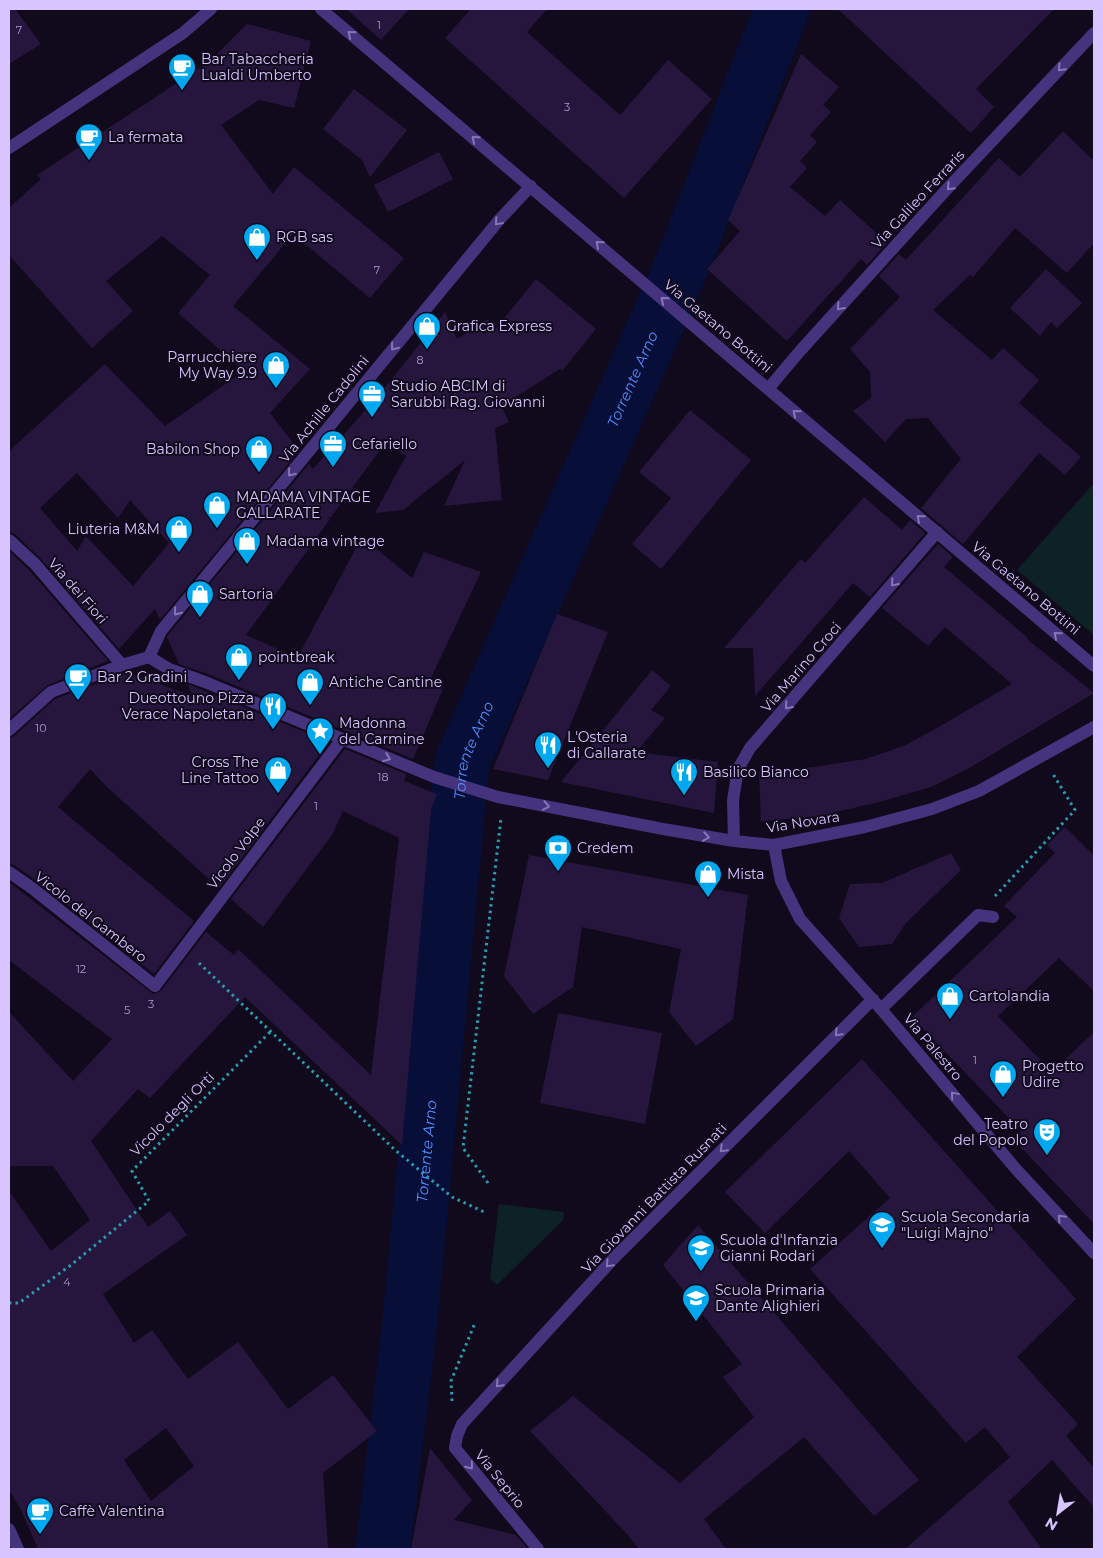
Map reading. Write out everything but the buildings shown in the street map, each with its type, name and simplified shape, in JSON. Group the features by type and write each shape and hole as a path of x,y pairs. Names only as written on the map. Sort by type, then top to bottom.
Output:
{"street":[{"path":"9,148 183,33 211,9"},
{"name":"Via Gaetano Bottini","path":"321,9 1094,666"},
{"name":"Via Galileo Ferraris","path":"768,389 946,190 1094,33"},
{"name":"Via Achille Cadolini","path":"149,657 161,631 500,219 531,186"},
{"name":"Via Marino Croci","path":"734,841 733,800 738,769 750,748 937,532"},
{"name":"Via dei Fiori","path":"9,540 35,564 122,665"},
{"path":"9,730 51,692 122,665 149,657"},
{"name":"Via Novara","path":"149,657 169,669 205,682 434,777 501,797 662,829 734,841 774,845 865,827 932,809 980,791 1094,727"},
{"name":"Vicolo Volpe","path":"155,986 342,739"},
{"name":"Via Palestro","path":"774,845 781,881 800,919 882,1009 1015,1168 1094,1253"},
{"name":"Vicolo del Gambero","path":"9,872 32,888 155,986"},
{"path":"882,1009 978,915 993,917"},
{"name":"Via Giovanni Battista Rusnati","path":"462,1424 615,1257 872,999"},
{"name":"Via Seprio","path":"462,1424 455,1448 538,1549"},
{"path":"9,1529 18,1549"}],"path":[{"path":"978,915 1074,810 1042,756"},
{"path":"488,1183 463,1148 501,797"},
{"path":"183,948 395,1150 452,1196 484,1212"},
{"name":"Vicolo degli Orti","path":"9,1303 19,1303 71,1265 149,1201 132,1170 270,1031"},
{"path":"462,1424 452,1408 451,1381 475,1323"}],"green space":[{"path":"1094,483 1094,635 1017,570"},
{"path":"499,1204 564,1212 563,1220 497,1285 490,1279"}],"waterway":[{"name":"Torrente Arno","path":"383,1549 410,1321 462,762 666,302 782,9"}],"place":[{"name":"Bar Tabaccheria Lualdi Umberto","path":"182,91"},
{"name":"La fermata","path":"89,161"},
{"name":"RGB sas","path":"257,261"},
{"name":"Grafica Express","path":"427,350"},
{"name":"Parrucchiere My Way 9.9","path":"276,389"},
{"name":"Studio ABCIM di Sarubbi Rag. Giovanni","path":"372,418"},
{"name":"Cefariello","path":"333,468"},
{"name":"Babilon Shop","path":"259,473"},
{"name":"MADAMA VINTAGE GALLARATE","path":"217,529"},
{"name":"Liuteria M&M","path":"179,553"},
{"name":"Madama vintage","path":"247,565"},
{"name":"Sartoria","path":"200,618"},
{"name":"pointbreak","path":"239,681"},
{"name":"Bar 2 Gradini","path":"78,701"},
{"name":"Antiche Cantine","path":"310,706"},
{"name":"Dueottouno Pizza Verace Napoletana","path":"273,730"},
{"name":"Madonna del Carmine","path":"320,755"},
{"name":"L'Osteria di Gallarate","path":"548,769"},
{"name":"Cross The Line Tattoo","path":"278,794"},
{"name":"Basilico Bianco","path":"684,796"},
{"name":"Credem","path":"558,872"},
{"name":"Mista","path":"708,898"},
{"name":"Cartolandia","path":"950,1020"},
{"name":"Progetto Udire","path":"1003,1098"},
{"name":"Teatro del Popolo","path":"1047,1156"},
{"name":"Scuola Secondaria \"Luigi Majno\"","path":"882,1249"},
{"name":"Scuola d'Infanzia Gianni Rodari","path":"701,1272"},
{"name":"Scuola Primaria Dante Alighieri","path":"696,1322"},
{"name":"Caffè Valentina","path":"40,1535"}]}
